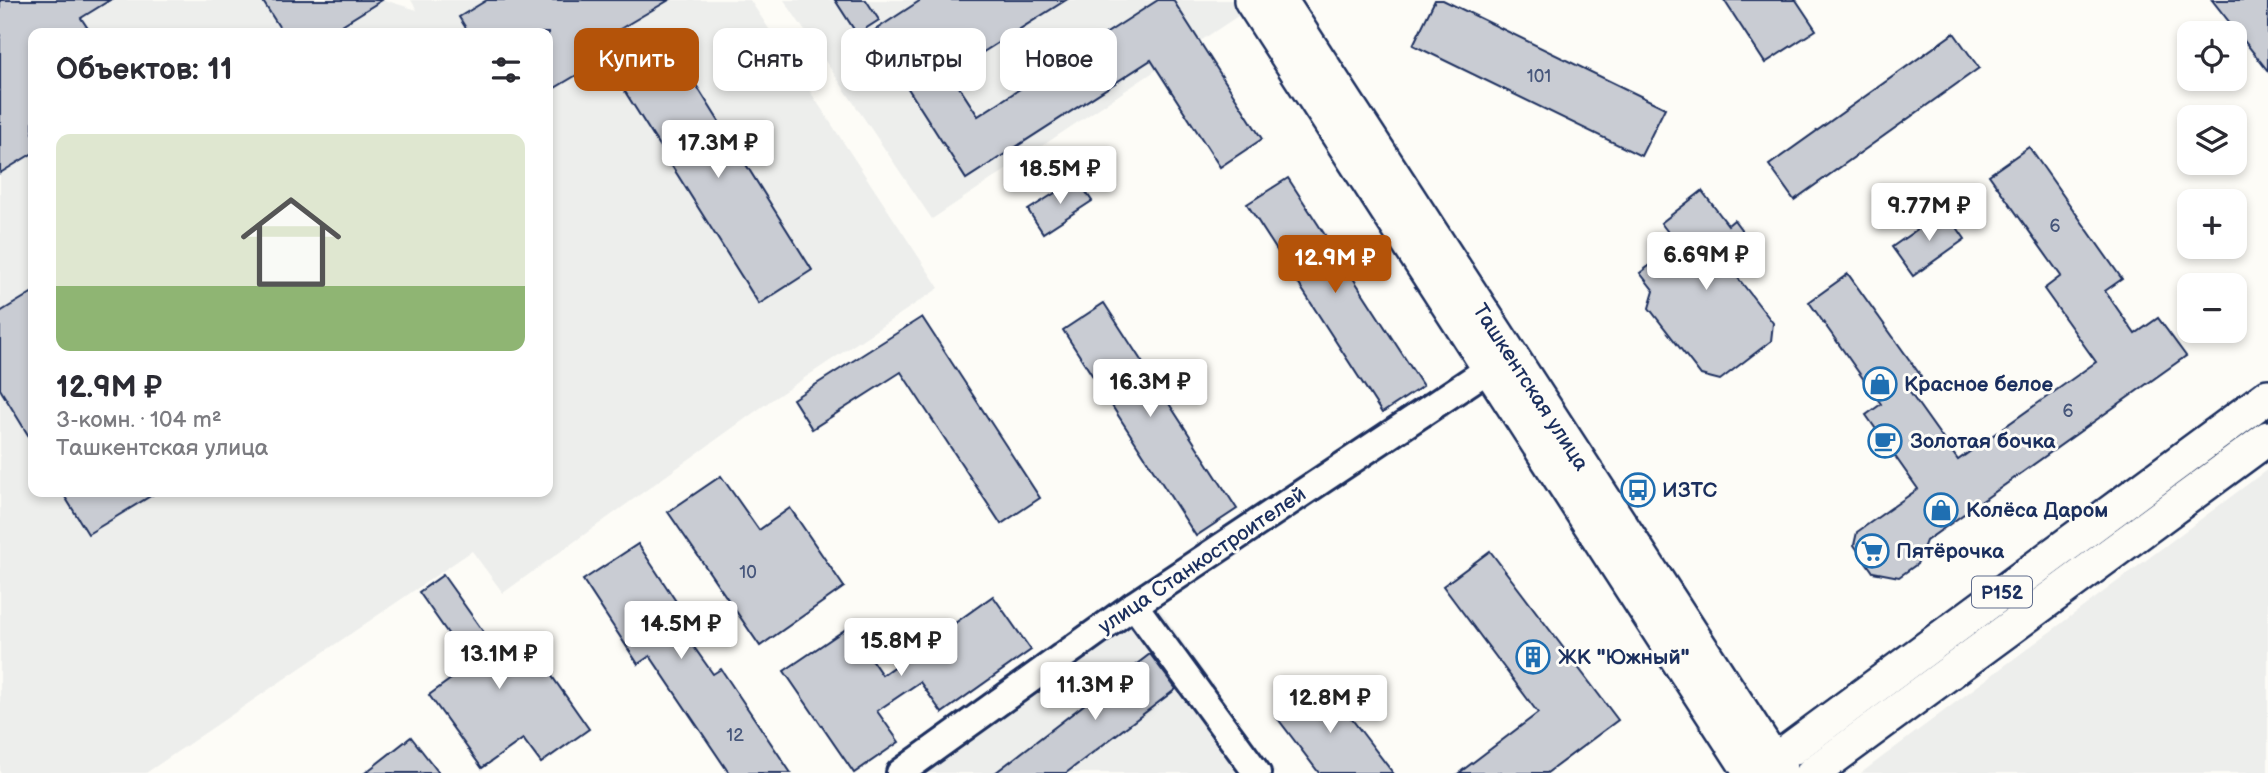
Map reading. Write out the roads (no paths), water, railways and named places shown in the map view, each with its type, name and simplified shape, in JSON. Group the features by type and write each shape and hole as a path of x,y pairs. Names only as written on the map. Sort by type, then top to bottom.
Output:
{"main road":[{"name":"Ташкентская улица","path":"1251,0 1467,309"},
{"name":"Ташкентская улица","path":"1280,0 1500,362 1766,770"},
{"name":"Р152","path":"1766,770 2268,396"},
{"name":"Р152","path":"1812,773 2268,438"}],"street":[{"name":"улица Станкостроителей","path":"900,773 1134,604 1500,362"},
{"path":"1134,604 1257,773"}],"place":[{"name":"Красное белое","path":"1880,384"},
{"name":"Золотая бочка","path":"1885,441"},
{"name":"ИЗТС","path":"1638,490"},
{"name":"Колёса Даром","path":"1941,510"},
{"name":"Пятёрочка","path":"1872,551"},
{"name":"ЖК \"Южный\"","path":"1533,657"}]}
